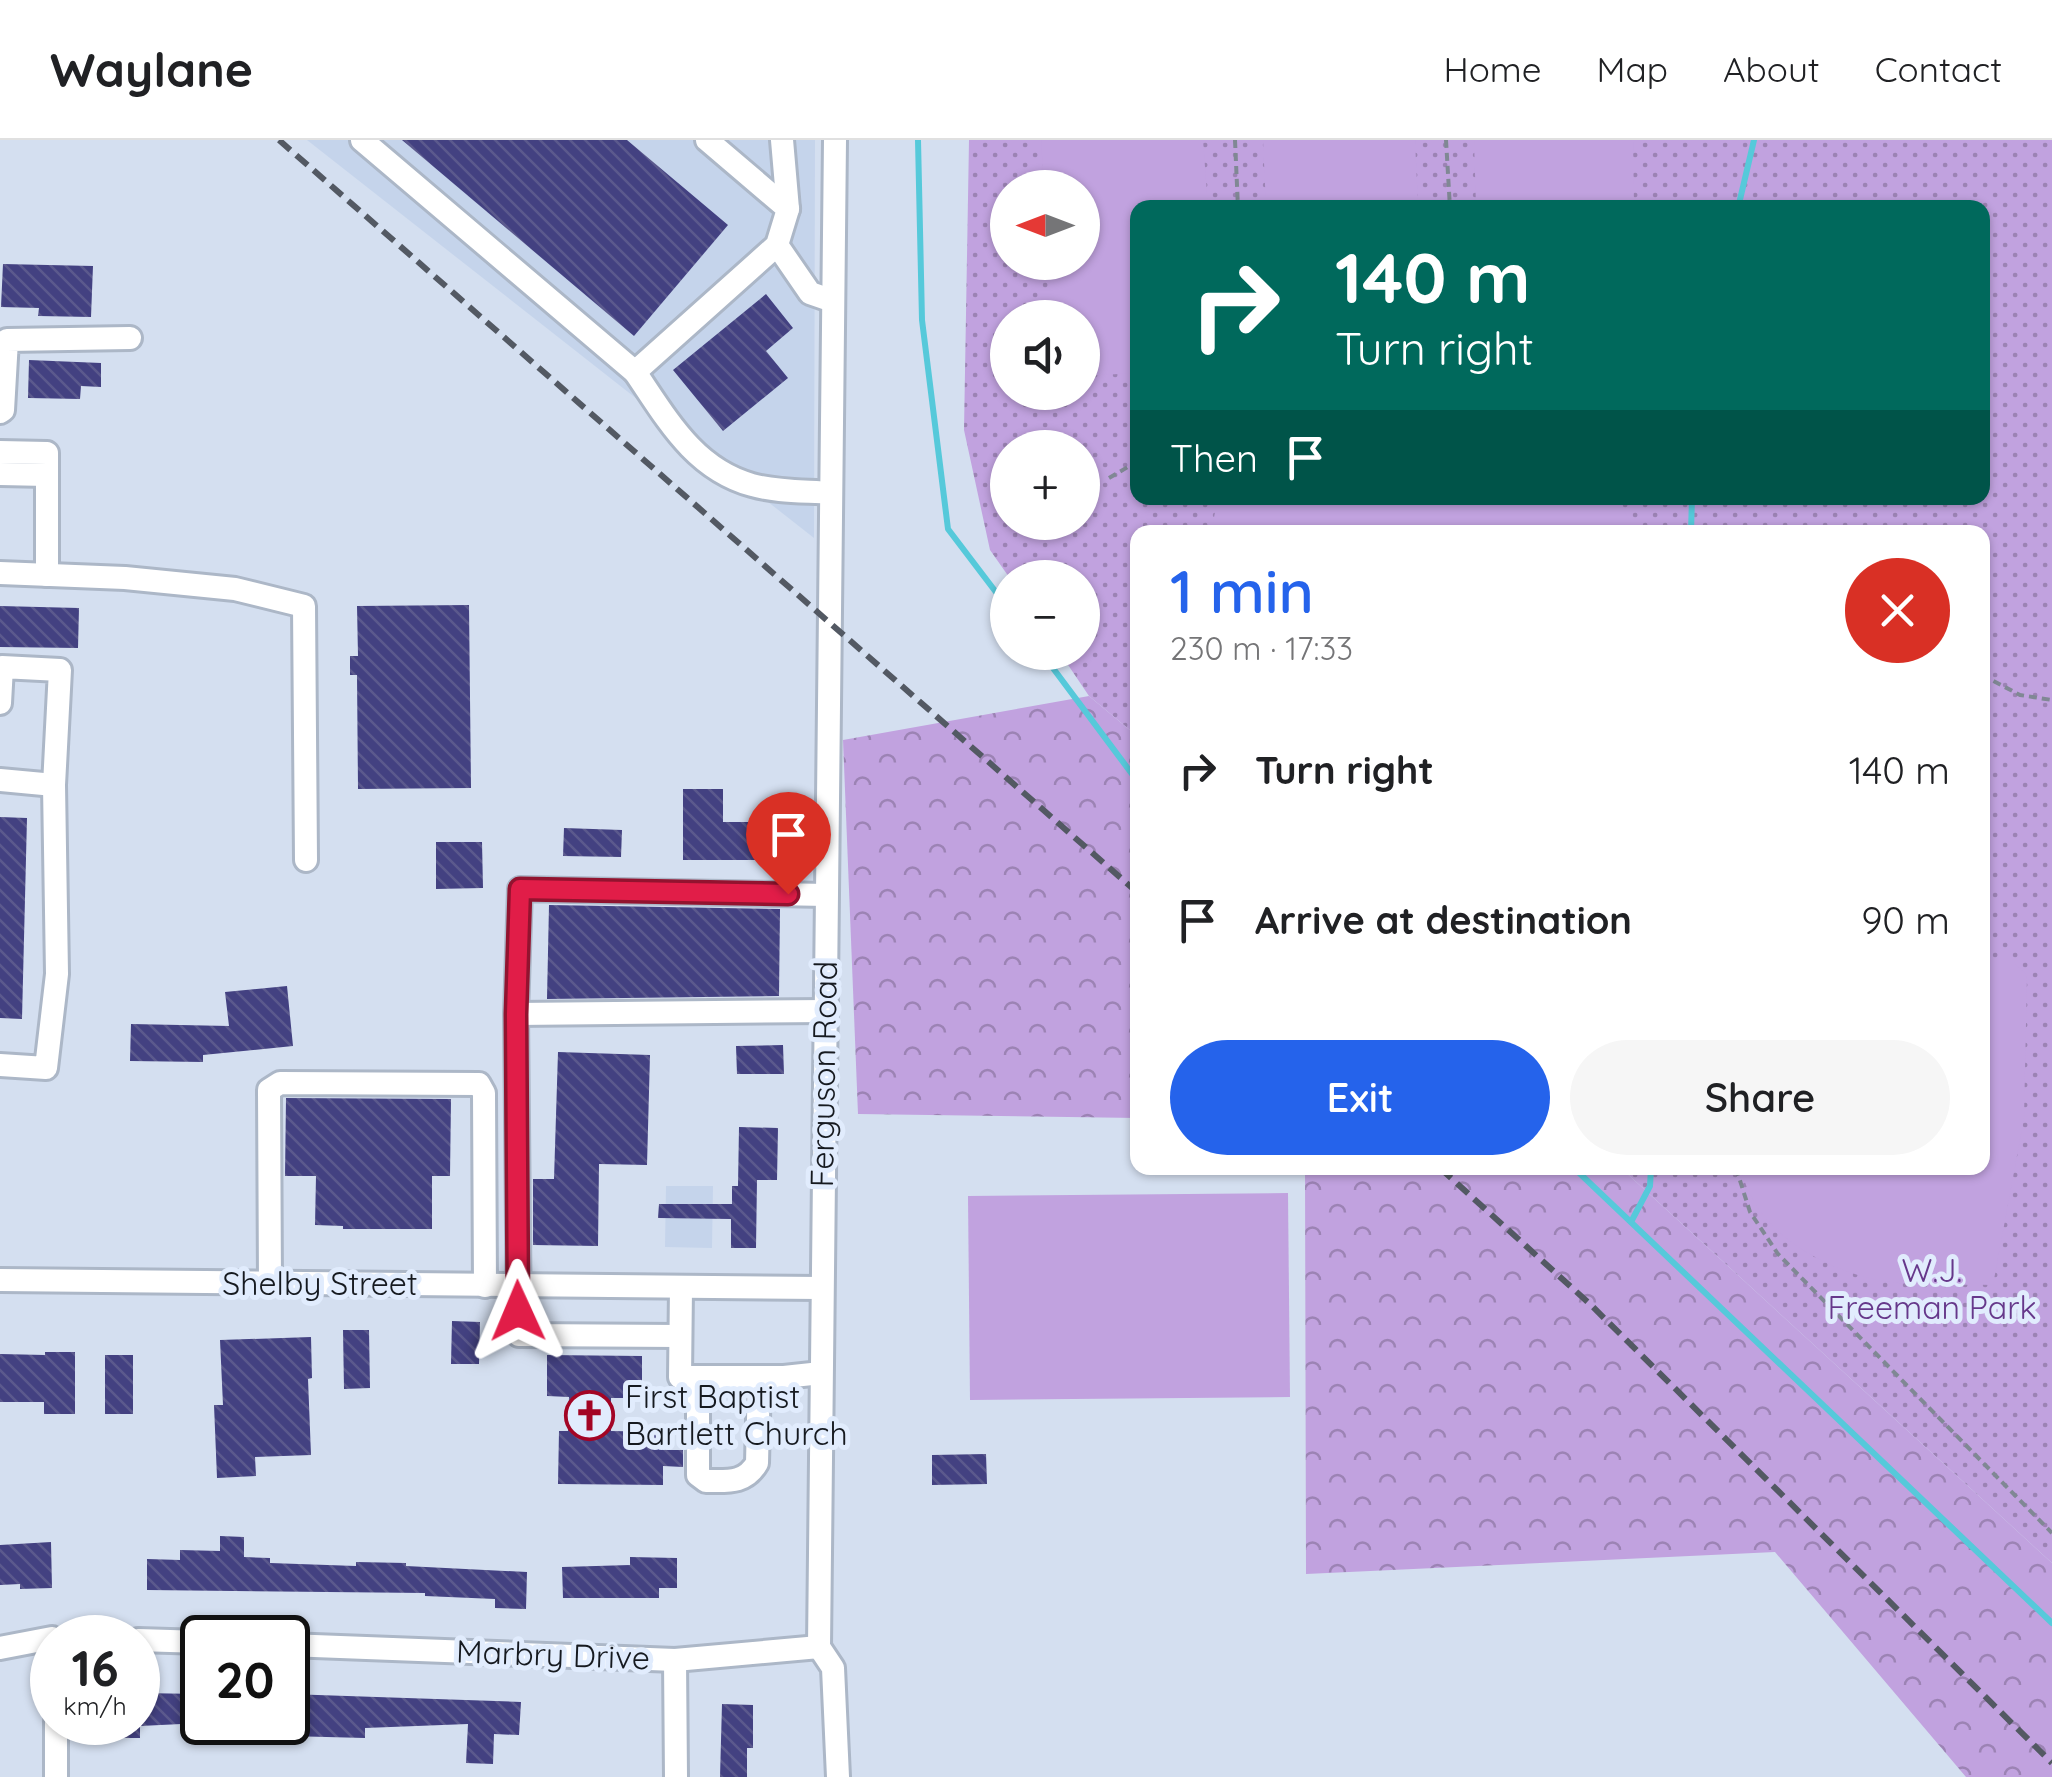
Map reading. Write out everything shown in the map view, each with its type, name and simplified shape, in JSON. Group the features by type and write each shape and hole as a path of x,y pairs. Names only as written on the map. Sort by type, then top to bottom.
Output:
{"street":[{"path":"362,140 635,372 686,447 715,469 753,486 831,493"},
{"path":"707,140 788,209"},
{"path":"635,372 776,244 788,209 782,140"},
{"name":"Ferguson Road","path":"834,140 819,1647 833,1668 838,1777"},
{"path":"776,244 810,293 833,300"},
{"path":"0,412 8,340 130,338"},
{"path":"0,452 46,453 46,574"},
{"path":"0,474 46,475"},
{"path":"0,572 126,578 236,589 304,606 306,860"},
{"path":"0,703 2,667 60,670 54,785 58,974 46,1068 0,1065"},
{"path":"0,780 54,785"},
{"path":"680,1336 519,1335 516,1014 520,889 826,895"},
{"path":"516,1014 824,1011"},
{"path":"270,1283 269,1090 280,1083 479,1084 484,1093 485,1286"},
{"name":"Shelby Street","path":"0,1280 820,1288"},
{"path":"681,1288 680,1377 821,1373"},
{"path":"698,1377 698,1475 706,1481 737,1481 751,1474 757,1463 759,1377"},
{"path":"0,1648 30,1642"},
{"name":"Marbry Drive","path":"310,1647 675,1660 819,1647"},
{"path":"675,1660 676,1777"},
{"path":"56,1745 56,1777"}],"path":[{"path":"1235,140 1238,200"},
{"path":"1446,140 1450,200"},
{"path":"1108,478 1130,465"},
{"path":"1990,679 2020,695 2052,700"},
{"path":"1738,1175 1750,1212 1778,1254 2052,1534"}],"shaded area":[{"path":"307,140 815,140 814,538"},
{"path":"666,1186 713,1186 712,1248 665,1247"}],"green space":[{"name":"W.J. Freeman Park","path":"969,140 2052,140 2052,1563 1629,1175 1990,1175 1990,525 1130,525 1130,730 1089,696 1071,670 1100,670 1100,560 997,560 990,550 964,430"},
{"path":"1041,140 1203,140 1207,200 1130,200 1130,373 1100,375 1100,300 1051,300 1049,280 1100,280 1100,170 1043,170"},
{"path":"1263,140 1415,140 1418,200 1266,200"},
{"path":"1474,140 1633,140 1634,200 1476,200"},
{"path":"1217,505 1620,505 1633,525 1212,525"},
{"path":"1089,696 1130,730 1130,1118 858,1114 843,740"},
{"path":"1990,962 2014,962 2027,976 2024,1118 1993,1285 1911,1284 1849,1272 1801,1249 1780,1233 1749,1192 1743,1175 1990,1175"},
{"path":"1305,1175 1629,1175 2052,1563 2052,1777 1966,1777 1775,1552 1306,1574"},
{"path":"1288,1193 1290,1397 970,1400 968,1196"}],"building":[{"path":"402,140 627,140 728,225 634,336"},
{"path":"3,264 93,266 91,317 38,316 39,308 1,307"},
{"path":"766,294 793,328 766,351 788,378 723,431 673,370"},
{"path":"29,360 101,363 101,387 81,386 80,399 28,398"},
{"path":"469,605 471,788 358,789 357,675 350,675 350,656 358,656 357,606"},
{"path":"0,606 79,608 78,648 0,647"},
{"path":"683,789 723,789 723,822 769,822 769,860 683,860"},
{"path":"0,817 27,818 22,1019 0,1018"},
{"path":"564,828 622,830 621,857 563,856"},
{"path":"436,842 482,842 483,888 436,889"},
{"path":"549,905 780,909 779,996 547,999"},
{"path":"287,986 293,1046 203,1055 203,1062 130,1061 131,1024 229,1026 225,992"},
{"path":"783,1045 784,1074 737,1074 736,1046"},
{"path":"558,1052 650,1055 647,1165 599,1164 598,1246 533,1245 533,1179 554,1179"},
{"path":"286,1098 451,1099 450,1176 432,1176 432,1229 343,1229 315,1225 316,1176 285,1176"},
{"path":"739,1127 778,1128 777,1180 757,1180 756,1248 731,1248 731,1219 658,1218 659,1204 732,1204 732,1186 738,1186"},
{"path":"452,1321 480,1322 479,1364 451,1364"},
{"path":"343,1330 369,1330 370,1388 344,1389"},
{"path":"311,1337 311,1455 255,1457 256,1476 217,1478 214,1405 223,1405 220,1340"},
{"path":"75,1352 75,1414 44,1414 44,1402 0,1402 0,1354"},
{"path":"105,1355 133,1355 133,1414 105,1414"},
{"name":"First Baptist Bartlett Church","path":"547,1355 642,1356 642,1398 611,1398 611,1431 664,1432 663,1450 683,1450 683,1467 663,1466 663,1485 558,1484 559,1431 568,1431 569,1397 547,1396"},
{"path":"986,1454 987,1484 932,1485 932,1455"},
{"path":"220,1536 244,1537 244,1557 270,1558 270,1563 406,1563 527,1572 526,1609 495,1608 495,1599 425,1593 147,1590 147,1559 180,1560 180,1550 220,1551"},
{"path":"51,1542 52,1588 0,1585 0,1545"},
{"path":"630,1557 677,1558 677,1588 659,1588 659,1598 563,1598 562,1567 630,1565"},
{"path":"160,1693 180,1694 180,1724 160,1725"},
{"path":"310,1695 521,1702 519,1735 494,1734 493,1764 466,1763 468,1724 365,1728 365,1738 310,1737"},
{"path":"722,1704 753,1705 753,1748 747,1748 747,1777 720,1777"}],"waterway":[{"path":"918,140 922,320 948,529 990,584"},
{"path":"1740,200 1754,140"},
{"path":"1691,525 1692,505"},
{"path":"1054,670 1130,771"},
{"path":"1581,1175 2052,1623"},
{"path":"1631,1222 1650,1186 1651,1175"}],"railway":[{"path":"279,140 1130,886"},
{"path":"1448,1175 1591,1305 2052,1763"}],"place":[{"name":"First Baptist Bartlett Church","path":"590,1415"}],"route":[{"path":"518,1311 516,1014 520,889 788,894"}]}
